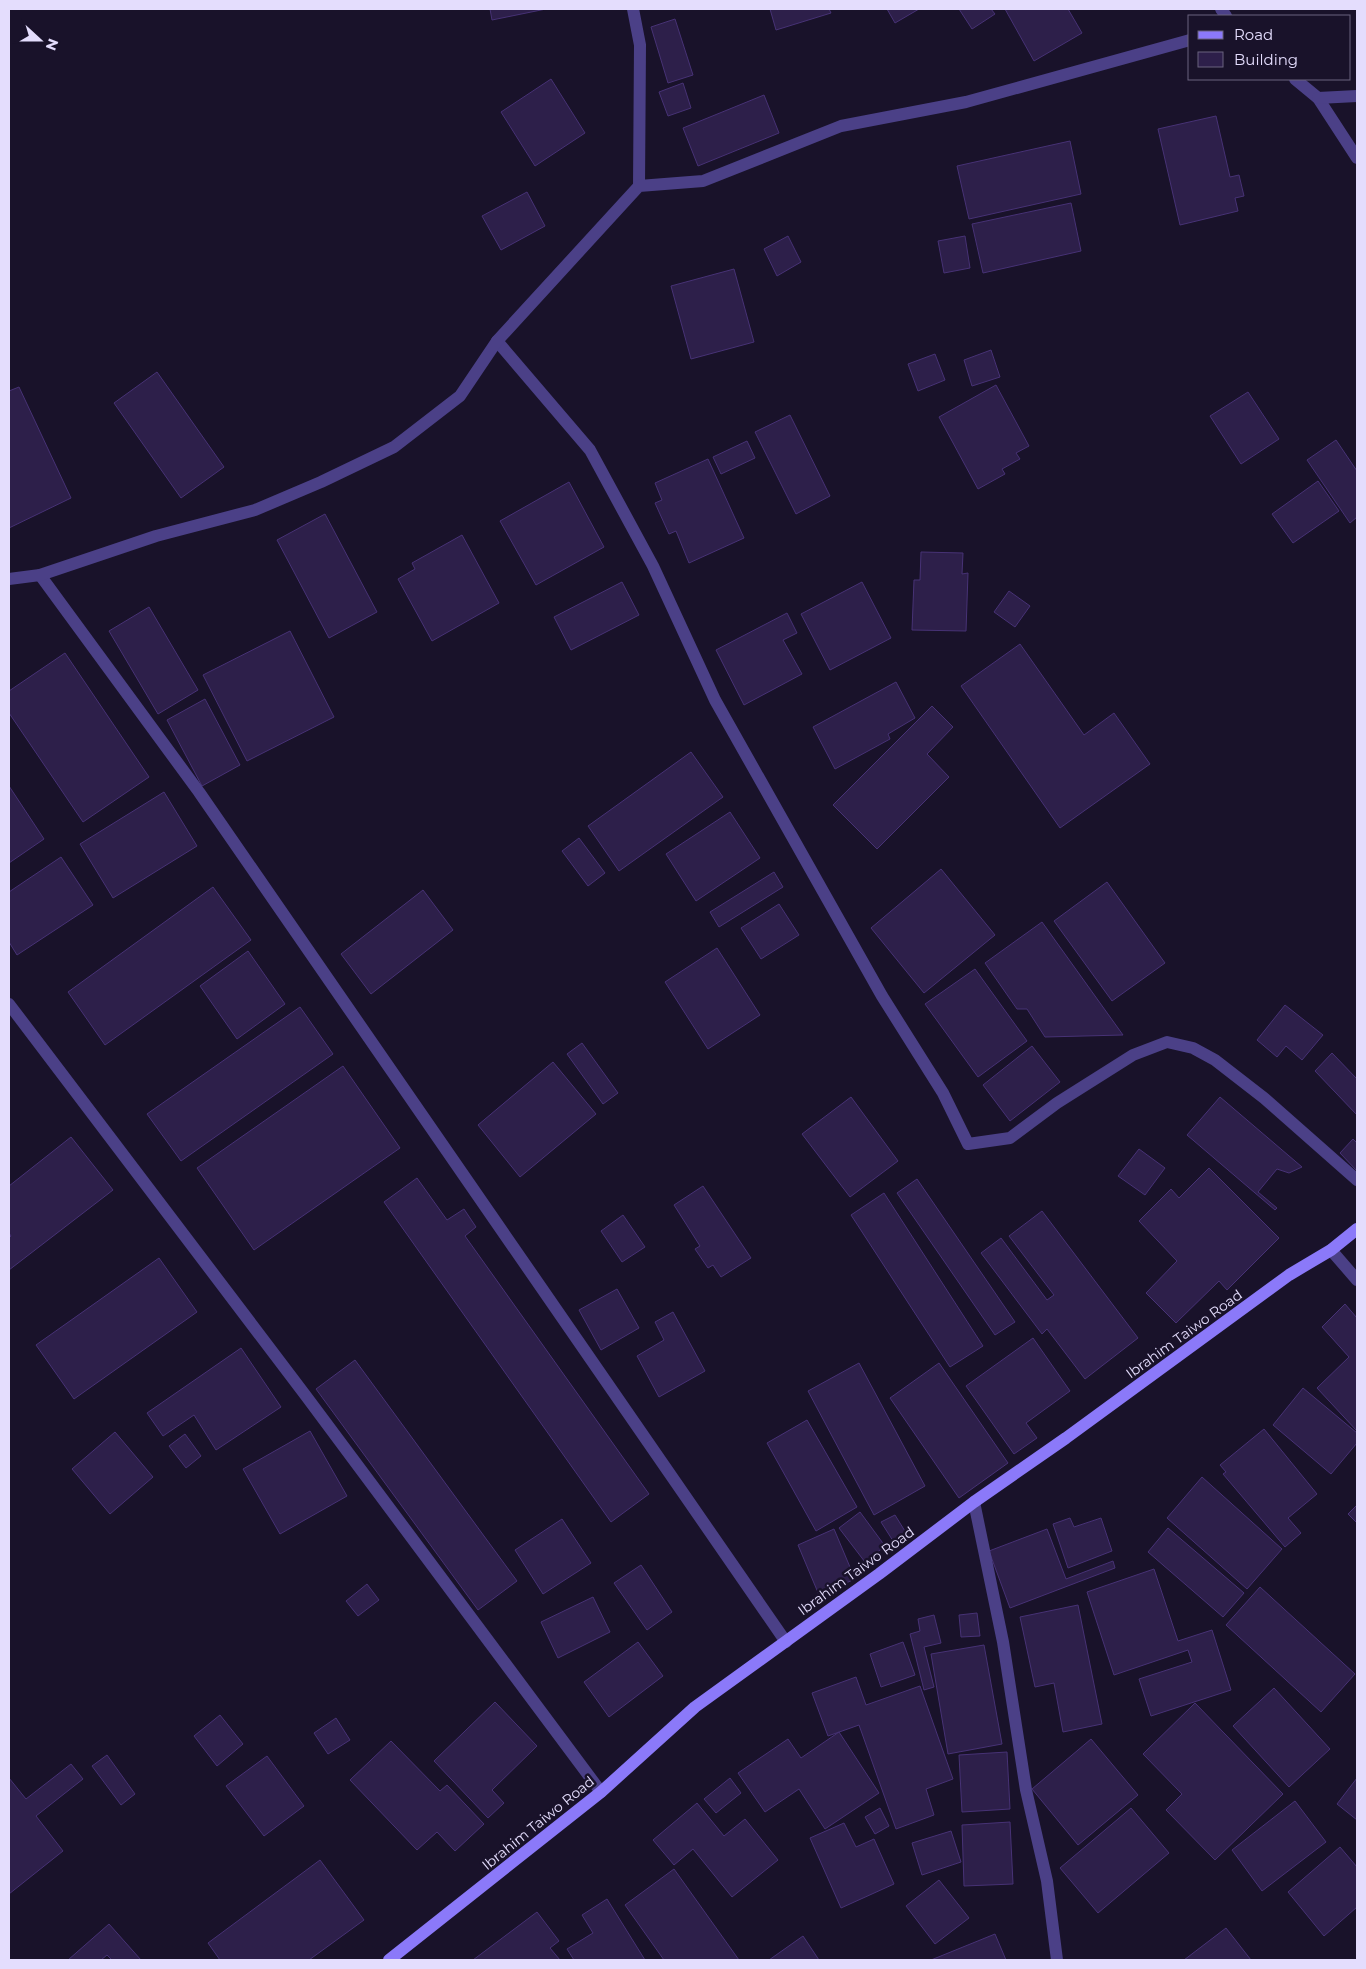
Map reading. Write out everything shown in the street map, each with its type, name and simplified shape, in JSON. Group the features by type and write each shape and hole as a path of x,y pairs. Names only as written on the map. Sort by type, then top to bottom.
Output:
{"main road":[{"name":"Ibrahim Taiwo Road","path":"389,1960 601,1792 695,1707 786,1642 974,1502 1066,1438 1289,1275 1331,1250 1357,1229"}],"street":[{"path":"9,580 40,575 156,536 255,510 321,482 394,447 460,396 496,341 639,186 640,45 633,9"},
{"path":"639,186 703,181 842,126 966,102 1188,41"},
{"path":"1296,80 1318,98 1357,158"},
{"path":"1318,98 1357,96"},
{"path":"496,341 590,450 653,566 715,700 882,996 944,1093 968,1144 1010,1138 1057,1103 1133,1055 1167,1042 1193,1048 1215,1060 1264,1098 1357,1180"},
{"path":"40,575 199,792 786,1642"},
{"path":"9,1004 300,1388 601,1792"},
{"path":"1331,1250 1357,1280"},
{"path":"974,1502 1003,1642 1026,1790 1047,1881 1057,1960"}],"building":[{"path":"490,9 546,9 492,20"},
{"path":"770,9 829,9 831,13 776,30"},
{"path":"887,9 919,9 895,23"},
{"path":"959,9 991,9 995,14 972,29"},
{"path":"1005,9 1068,9 1082,33 1034,61"},
{"path":"675,19 693,75 668,83 651,27"},
{"path":"551,79 585,133 535,166 501,112"},
{"path":"683,83 691,108 668,116 659,92"},
{"path":"764,95 779,133 698,166 683,128"},
{"path":"1216,116 1230,177 1239,175 1244,196 1235,198 1238,211 1180,225 1158,129"},
{"path":"1070,141 1081,194 969,219 957,166"},
{"path":"527,192 545,226 501,250 482,216"},
{"path":"1071,203 1081,251 983,273 972,224"},
{"path":"788,236 801,262 777,276 764,249"},
{"path":"965,236 970,268 944,273 938,241"},
{"path":"734,269 754,342 691,359 671,286"},
{"path":"991,350 1000,377 972,386 964,360"},
{"path":"935,354 945,380 918,391 908,364"},
{"path":"157,372 224,467 181,498 114,403"},
{"path":"996,385 1029,446 1016,453 1020,459 1002,469 1005,474 978,489 939,417"},
{"path":"19,387 71,498 9,528 9,391"},
{"path":"1248,392 1279,439 1241,464 1210,416"},
{"path":"790,415 830,496 796,514 755,432"},
{"path":"1336,440 1357,471 1357,517 1350,523 1307,460"},
{"path":"747,441 755,458 721,474 713,457"},
{"path":"708,459 744,538 689,563 676,531 669,534 655,503 662,500 655,483"},
{"path":"1318,481 1339,511 1293,543 1272,514"},
{"path":"569,482 604,547 536,585 500,521"},
{"path":"325,514 377,612 329,638 277,540"},
{"path":"462,535 499,603 432,641 398,579 415,569 412,563"},
{"path":"921,552 963,553 962,574 968,573 966,631 912,630 914,580 920,580"},
{"path":"622,582 639,615 571,650 554,617"},
{"path":"862,582 891,638 830,670 801,614"},
{"path":"1009,591 1030,606 1015,627 994,612"},
{"path":"149,607 198,690 158,714 109,631"},
{"path":"787,613 797,633 783,640 802,674 744,705 716,650"},
{"path":"290,631 334,717 247,761 203,675"},
{"path":"1020,644 1084,735 1114,713 1150,764 1060,828 961,686"},
{"path":"65,653 149,777 83,822 9,713 9,691"},
{"path":"896,682 915,718 888,734 890,739 835,769 813,727"},
{"path":"205,699 240,765 202,786 167,720"},
{"path":"932,706 953,727 927,754 949,777 877,849 833,805"},
{"path":"691,752 723,797 619,871 588,826"},
{"path":"9,786 44,839 9,863"},
{"path":"164,792 197,846 113,898 80,844"},
{"path":"730,812 760,858 696,901 666,854"},
{"path":"579,838 605,873 588,886 562,851"},
{"path":"61,857 93,905 17,955 9,942 9,892"},
{"path":"941,869 995,935 924,993 871,928"},
{"path":"774,872 783,887 719,927 710,912"},
{"path":"1107,882 1165,963 1112,1001 1054,921"},
{"path":"213,887 251,940 105,1045 68,992"},
{"path":"423,890 453,930 371,994 341,954"},
{"path":"779,904 799,935 761,959 741,928"},
{"path":"1042,922 1123,1035 1045,1037 1027,1009 1017,1009 985,963"},
{"path":"717,948 760,1015 708,1049 665,982"},
{"path":"248,951 285,1004 237,1039 200,986"},
{"path":"975,969 1027,1041 978,1077 925,1004"},
{"path":"1285,1005 1323,1035 1302,1060 1286,1046 1277,1057 1257,1040"},
{"path":"300,1007 333,1054 181,1161 147,1114"},
{"path":"582,1043 618,1093 603,1104 567,1054"},
{"path":"1032,1046 1060,1082 1010,1121 983,1085"},
{"path":"1332,1053 1357,1079 1357,1115 1315,1071"},
{"path":"553,1062 596,1114 520,1177 478,1125"},
{"path":"343,1066 400,1148 254,1250 197,1168"},
{"path":"851,1097 898,1161 850,1197 802,1134"},
{"path":"1220,1097 1302,1167 1289,1173 1277,1169 1258,1192 1277,1208 1275,1210 1187,1135"},
{"path":"71,1137 113,1190 9,1270 9,1238 11,1236 9,1233 9,1186"},
{"path":"1353,1139 1357,1143 1357,1171 1340,1153"},
{"path":"1139,1149 1165,1168 1145,1195 1118,1176"},
{"path":"1209,1168 1279,1238 1227,1290 1219,1281 1176,1323 1146,1293 1177,1261 1139,1221 1171,1189 1179,1198"},
{"path":"417,1178 447,1220 464,1209 476,1227 465,1236 649,1494 611,1522 384,1202"},
{"path":"917,1179 1015,1322 995,1335 897,1193"},
{"path":"703,1186 751,1258 721,1277 713,1265 708,1268 695,1249 700,1246 674,1205"},
{"path":"884,1193 983,1346 950,1367 851,1215"},
{"path":"1042,1211 1138,1338 1085,1379 1047,1329 1042,1334 981,1253 1001,1238 1047,1300 1054,1295 1009,1236"},
{"path":"623,1215 645,1247 622,1262 601,1231"},
{"path":"159,1258 197,1312 74,1399 36,1345"},
{"path":"617,1289 639,1328 601,1350 579,1310"},
{"path":"1345,1304 1357,1318 1357,1431 1317,1388 1349,1357 1322,1327"},
{"path":"673,1312 705,1371 659,1397 637,1356 664,1340 655,1322"},
{"path":"1033,1338 1070,1391 1026,1423 1037,1438 1014,1454 966,1386"},
{"path":"241,1348 281,1407 216,1450 194,1415 163,1436 147,1413"},
{"path":"355,1360 517,1581 478,1610 316,1389"},
{"path":"859,1363 925,1486 874,1515 808,1391"},
{"path":"939,1363 1008,1463 959,1498 890,1398"},
{"path":"1303,1388 1357,1433 1357,1443 1331,1474 1273,1425"},
{"path":"807,1420 857,1507 816,1531 767,1443"},
{"path":"1264,1429 1317,1494 1288,1518 1301,1533 1285,1547 1223,1474 1226,1472 1220,1465"},
{"path":"310,1431 347,1496 280,1534 243,1469"},
{"path":"115,1432 153,1477 110,1514 72,1469"},
{"path":"185,1434 201,1456 186,1468 169,1446"},
{"path":"1202,1477 1282,1549 1247,1589 1167,1518"},
{"path":"1357,1505 1357,1523 1348,1514"},
{"path":"860,1512 885,1546 865,1562 839,1528"},
{"path":"895,1515 908,1536 895,1544 881,1522"},
{"path":"1070,1518 1074,1527 1101,1518 1112,1551 1068,1568 1053,1524"},
{"path":"562,1519 591,1563 543,1594 515,1550"},
{"path":"1168,1528 1244,1593 1223,1617 1148,1552"},
{"path":"834,1529 855,1579 819,1595 798,1545"},
{"path":"1047,1529 1066,1579 1113,1561 1115,1568 1010,1608 989,1551"},
{"path":"641,1565 672,1612 647,1630 614,1583"},
{"path":"1154,1569 1178,1641 1212,1630 1231,1690 1151,1716 1139,1679 1192,1662 1188,1650 1114,1675 1087,1592"},
{"path":"367,1584 379,1600 358,1616 346,1601"},
{"path":"1260,1587 1355,1674 1321,1712 1226,1625"},
{"path":"593,1597 610,1632 558,1658 541,1622"},
{"path":"1078,1605 1102,1724 1063,1732 1054,1683 1035,1687 1020,1617"},
{"path":"977,1613 980,1636 961,1637 959,1615"},
{"path":"934,1615 941,1643 924,1647 934,1687 924,1690 910,1634 920,1631 918,1619"},
{"path":"638,1642 663,1676 609,1717 584,1682"},
{"path":"903,1642 915,1675 881,1687 870,1654"},
{"path":"984,1645 1002,1744 948,1754 931,1654"},
{"path":"856,1677 866,1705 920,1686 953,1779 926,1789 934,1815 896,1829 859,1725 828,1736 812,1693"},
{"path":"1274,1688 1330,1749 1289,1787 1233,1726"},
{"path":"495,1702 537,1746 492,1790 504,1803 488,1818 434,1761"},
{"path":"1195,1703 1283,1794 1215,1860 1166,1810 1182,1794 1143,1754"},
{"path":"220,1715 243,1744 217,1766 194,1736"},
{"path":"336,1718 350,1740 328,1754 314,1733"},
{"path":"839,1732 879,1793 825,1829 799,1789 765,1812 738,1773 788,1739 801,1758"},
{"path":"1091,1739 1138,1795 1078,1845 1032,1789"},
{"path":"391,1741 440,1791 447,1785 484,1824 455,1851 437,1832 417,1850 350,1780"},
{"path":"1007,1752 1010,1809 962,1812 959,1755"},
{"path":"107,1755 135,1794 121,1805 92,1766"},
{"path":"267,1756 304,1806 264,1836 226,1786"},
{"path":"71,1764 83,1779 36,1816 63,1851 9,1894 9,1778 26,1799"},
{"path":"730,1778 741,1793 716,1813 704,1799"},
{"path":"1357,1778 1357,1820 1337,1804"},
{"path":"1295,1801 1326,1842 1262,1891 1232,1850"},
{"path":"697,1803 724,1836 745,1819 778,1860 732,1897 693,1849 674,1865 653,1840"},
{"path":"880,1808 889,1826 875,1834 865,1817"},
{"path":"1131,1808 1169,1853 1098,1913 1060,1868"},
{"path":"1010,1822 1013,1884 964,1886 962,1825"},
{"path":"844,1823 856,1847 874,1839 894,1884 841,1908 810,1838"},
{"path":"951,1831 961,1862 922,1875 912,1843"},
{"path":"1340,1847 1357,1867 1357,1907 1324,1936 1288,1892"},
{"path":"320,1860 364,1920 309,1960 220,1960 208,1943"},
{"path":"674,1869 739,1960 664,1960 625,1905"},
{"path":"939,1880 969,1918 935,1944 906,1906"},
{"path":"607,1899 645,1960 574,1960 567,1949 593,1933 582,1915"},
{"path":"537,1912 559,1941 550,1948 560,1960 473,1960"},
{"path":"109,1924 141,1960 112,1960 107,1955 101,1960 68,1960"},
{"path":"1226,1928 1251,1960 1184,1960"},
{"path":"995,1934 1006,1960 931,1960"},
{"path":"803,1936 819,1960 769,1960"}]}
